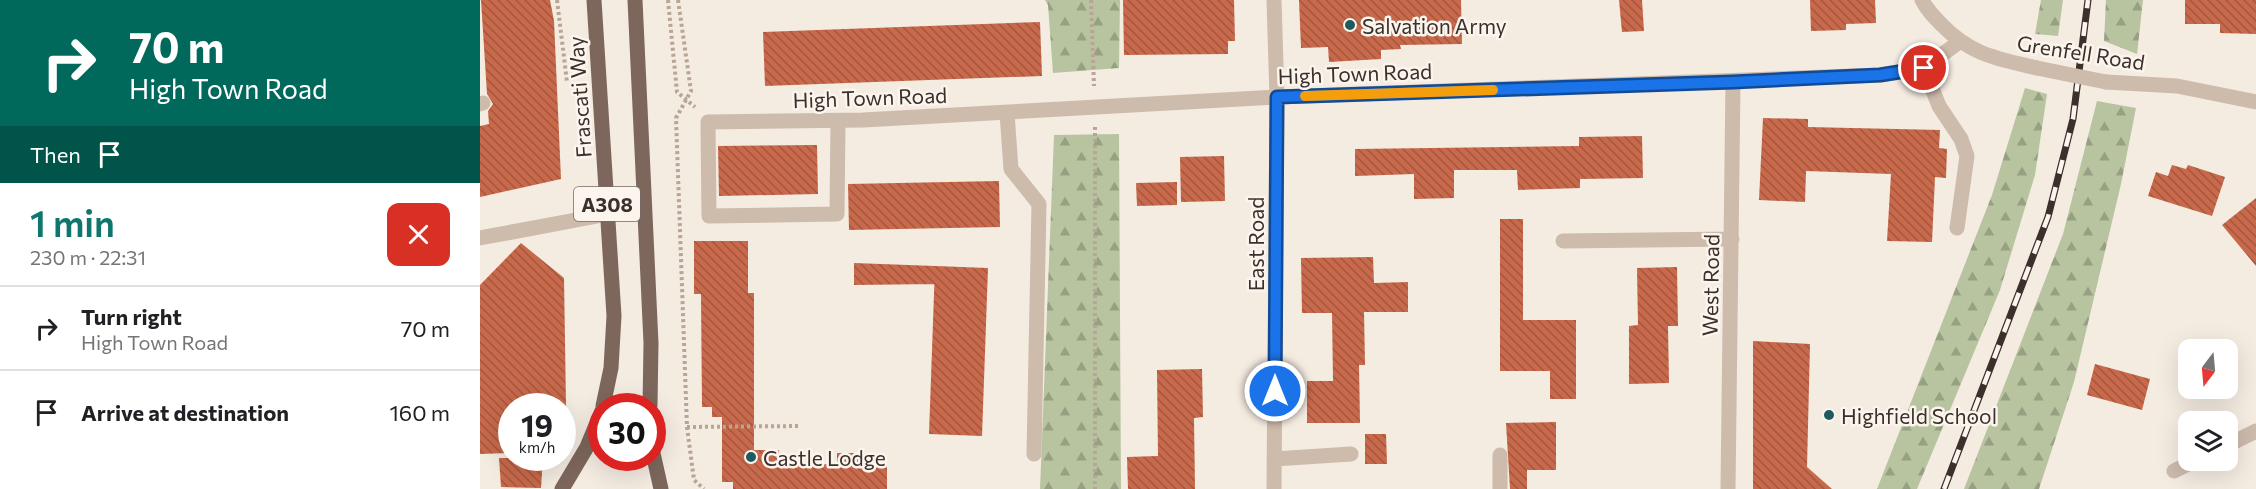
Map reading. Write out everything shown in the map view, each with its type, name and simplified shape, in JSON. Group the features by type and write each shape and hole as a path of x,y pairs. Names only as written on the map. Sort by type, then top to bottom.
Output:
{"main road":[{"name":"Frascati Way","path":"594,0 614,316 611,368 606,393"},
{"name":"A308","path":"634,0 651,343 650,393"},
{"path":"562,489 588,442"},
{"path":"657,471 661,489"}],"street":[{"name":"East Road","path":"1274,0 1277,97 1274,489"},
{"name":"Grenfell Road","path":"1922,0 1926,8 1959,42 1987,57 2106,82 2176,86 2256,102"},
{"name":"High Town Road","path":"838,121 837,214 710,216 708,122 838,121 1277,97 1880,75 1924,68 1959,42"},
{"path":"1924,68 1939,105 1961,139 1967,156 1957,228"},
{"name":"West Road","path":"1728,489 1733,82"},
{"path":"1007,113 1011,169 1039,204 1034,454"},
{"path":"480,238 608,214"},
{"path":"1563,242 1732,238"},
{"path":"2238,440 2256,431"},
{"path":"1274,459 1352,454"},
{"path":"1500,455 1500,489"},
{"path":"2174,471 2178,469"}],"path":[{"path":"557,0 567,81"},
{"path":"668,0 677,92 687,98"},
{"path":"678,0 692,91 676,118 687,427 694,480 704,489"},
{"path":"1091,0 1095,108 1095,489"},
{"path":"687,427 801,426"}],"green space":[{"path":"1045,0 1120,0 1119,68 1053,73 1048,5"},
{"path":"2041,0 2063,0 2058,36 2035,34"},
{"path":"2106,0 2143,0 2137,54 2104,41"},
{"path":"2025,88 2047,94 2035,175 2000,290 1917,489 1877,489 1992,195"},
{"path":"2097,101 2136,108 2121,184 2074,382 2039,489 1964,489 2063,234"},
{"path":"1119,134 1121,489 1040,489 1054,135"}],"building":[{"path":"481,0 550,0 554,21 561,179 480,197 480,126 489,124 488,111 493,104 487,94"},
{"path":"1123,0 1234,0 1235,41 1228,41 1228,54 1124,55"},
{"name":"Salvation Army","path":"1299,0 1461,0 1462,44 1400,45 1401,49 1381,50 1381,59 1329,62 1328,47 1301,48"},
{"path":"1619,0 1642,0 1644,31 1622,32"},
{"path":"1810,0 1875,0 1876,23 1846,24 1846,30 1811,31"},
{"path":"2185,0 2256,0 2256,34 2220,33 2220,24 2185,24"},
{"path":"1040,22 1042,76 765,86 763,32"},
{"path":"1763,118 1808,119 1808,127 1940,130 1939,148 1947,149 1946,178 1935,177 1932,242 1887,241 1891,174 1806,171 1805,202 1759,200"},
{"path":"1642,136 1643,178 1580,179 1580,188 1518,190 1517,170 1454,170 1454,198 1414,199 1414,174 1355,176 1355,149 1579,146 1579,137"},
{"path":"817,145 818,194 719,196 718,146"},
{"path":"1224,156 1225,201 1181,202 1180,157"},
{"path":"2172,165 2186,169 2188,165 2225,177 2212,216 2148,196 2156,172 2168,176"},
{"path":"999,181 1000,227 849,230 848,184"},
{"path":"1177,182 1177,205 1137,206 1136,183"},
{"path":"2256,198 2256,266 2222,225"},
{"path":"1500,219 1523,219 1523,320 1576,320 1576,399 1550,399 1550,371 1500,371"},
{"path":"694,241 748,241 748,293 754,293 754,450 779,450 780,465 837,464 837,453 864,453 864,463 887,463 887,489 733,489 733,482 722,482 722,417 712,417 712,407 702,407 701,294 694,294"},
{"path":"521,243 564,278 566,393 498,393 498,453 480,454 480,285"},
{"path":"1373,257 1374,283 1408,282 1408,312 1364,312 1365,365 1359,365 1360,423 1307,423 1307,381 1333,381 1332,313 1302,313 1301,258"},
{"path":"854,263 935,266 935,284 854,285"},
{"path":"935,266 988,268 982,436 929,434"},
{"path":"1677,267 1678,326 1668,326 1669,383 1629,384 1629,326 1638,325 1637,268"},
{"path":"1753,341 1810,344 1807,467 1832,489 1753,489"},
{"path":"2095,364 2150,379 2142,410 2087,395"},
{"path":"1202,369 1203,417 1194,418 1195,489 1128,489 1127,457 1158,456 1157,370"},
{"path":"1556,422 1556,470 1527,470 1527,489 1510,489 1506,423"},
{"path":"1365,434 1386,434 1387,464 1365,464"},
{"path":"500,471 542,471 541,488 501,487"}],"railway":[{"path":"1944,489 2048,217 2073,119 2088,0"}],"slow traffic":[{"path":"1305,96 1493,90"}],"place":[{"name":"Salvation Army","path":"1350,25"},
{"name":"Highfield School","path":"1829,415"},
{"name":"Castle Lodge","path":"751,457"}],"route":[{"path":"1275,391 1277,97 1733,82 1880,75 1924,68"}]}
